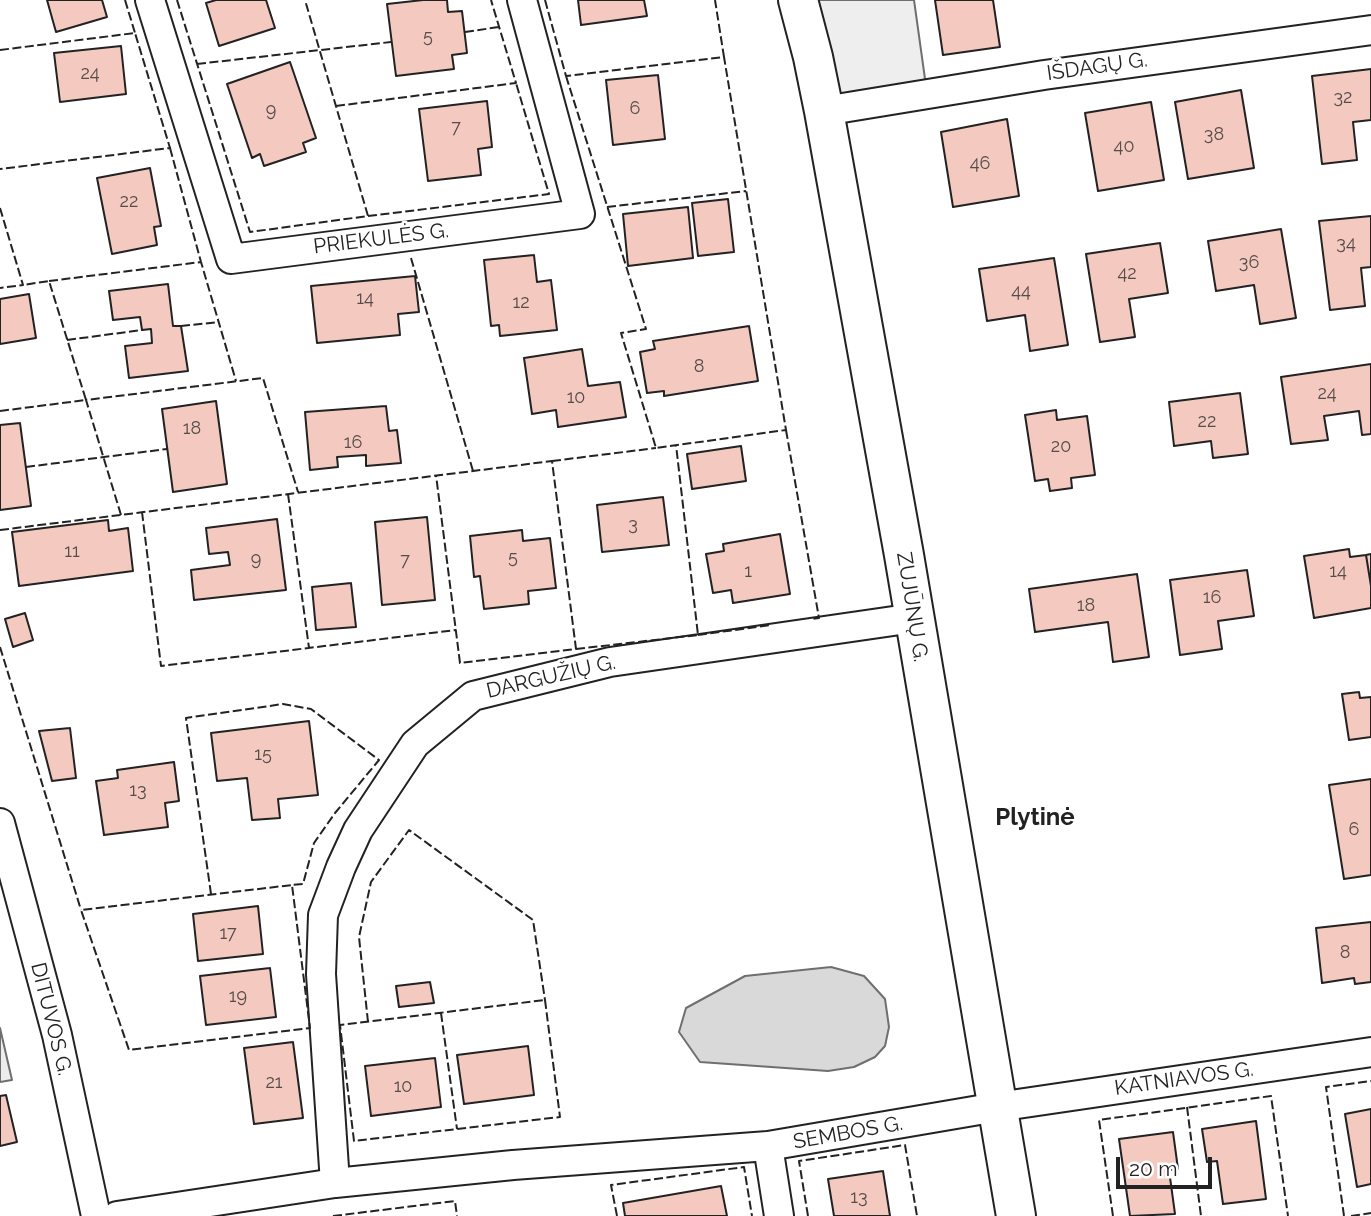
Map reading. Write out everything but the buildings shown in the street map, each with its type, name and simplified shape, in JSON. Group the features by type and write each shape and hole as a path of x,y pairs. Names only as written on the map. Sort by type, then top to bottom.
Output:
{"main road":[{"name":"ZUJŪNŲ G.","path":"798,0 824,111 1016,1216"}],"street":[{"name":"PRIEKULĖS G.","path":"150,0 231,259 580,214 522,0"},
{"name":"IŠDAGŲ G.","path":"824,111 1044,75 1371,30"},
{"name":"DARGUŽIŲ G.","path":"335,1183 321,974 323,915 358,830 415,744 473,696 610,662 914,618"},
{"name":"DITUVOS G.","path":"0,823 57,1035 96,1216"},
{"name":"KATNIAVOS G.","path":"997,1107 1371,1052"},
{"name":"SEMBOS G.","path":"779,1216 768,1146 997,1107"},
{"path":"117,1216 335,1183 513,1165 768,1146"}],"shaded area":[{"path":"816,0 914,0 926,86 838,103"},
{"path":"831,967 864,976 885,999 889,1027 885,1046 875,1057 854,1067 828,1071 700,1062 679,1032 686,1008 745,976"},
{"path":"0,1028 12,1080 0,1082"}],"fence":[{"path":"125,0 135,33"},
{"path":"177,0 250,232 368,216 305,0"},
{"path":"336,106 516,83 491,0"},
{"path":"545,0 566,76 724,57 715,0"},
{"path":"465,32 499,27"},
{"path":"0,50 135,33 170,148 0,169"},
{"path":"197,64 391,42"},
{"path":"566,76 646,329 621,333 656,448 786,430 724,57"},
{"path":"368,216 549,194 516,83"},
{"path":"170,148 201,262"},
{"path":"607,207 746,191"},
{"path":"0,208 23,285 0,288"},
{"path":"411,258 473,471"},
{"path":"49,281 201,262 236,381"},
{"path":"0,411 86,400 49,281 23,285"},
{"path":"181,326 219,322"},
{"path":"67,340 142,330"},
{"path":"121,515 86,400 263,378 298,492"},
{"path":"786,430 819,618 812,619"},
{"path":"576,649 698,635 676,445"},
{"path":"552,461 656,448"},
{"path":"26,467 167,449"},
{"path":"0,530 473,471 552,461 576,649 460,663 436,475"},
{"path":"288,494 309,648"},
{"path":"142,512 161,666 456,630"},
{"path":"698,635 771,625"},
{"path":"0,647 81,910"},
{"path":"211,894 186,718 283,704 311,709 379,760 314,843 303,884 292,885 310,1028 129,1050 81,910 292,885"},
{"path":"368,1022 359,937 371,882 409,830 533,920 545,1000"},
{"path":"545,1000 560,1117 354,1141 340,1025 545,1000"},
{"path":"441,1013 457,1129"},
{"path":"1344,1216 1326,1087 1371,1081"},
{"path":"1113,1216 1099,1120 1271,1096 1288,1216"},
{"path":"1187,1107 1201,1216"},
{"path":"808,1216 799,1161 905,1145 917,1216"},
{"path":"617,1216 611,1185 744,1167 752,1216"},
{"path":"333,1216 455,1201 457,1216"},
{"path":"1351,1216 1371,1213"}],"district":[{"name":"Plytinė","path":"1035,818"}]}
